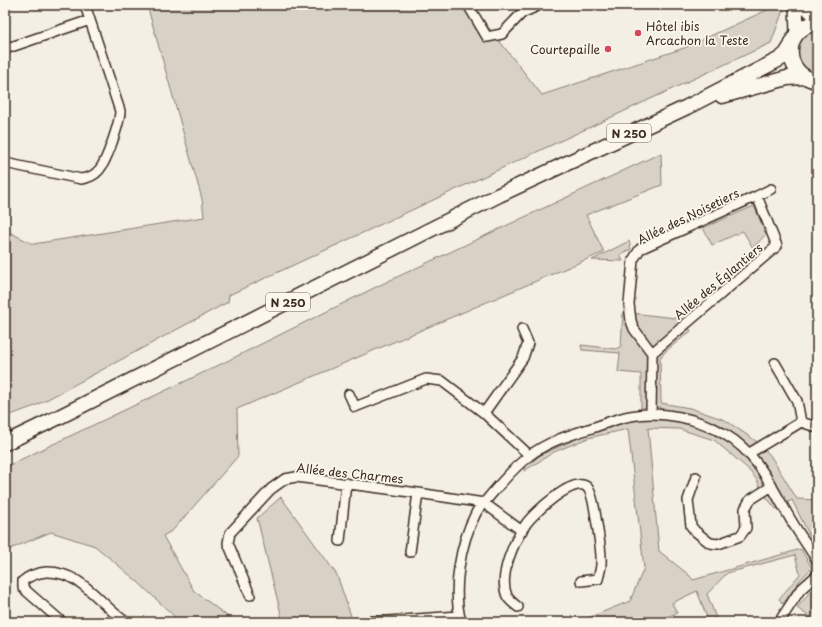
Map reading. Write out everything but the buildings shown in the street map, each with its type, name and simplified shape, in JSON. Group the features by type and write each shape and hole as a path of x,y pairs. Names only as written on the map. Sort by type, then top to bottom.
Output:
{"main road":[{"path":"796,5 797,33"},
{"path":"804,5 817,18"},
{"path":"797,33 803,27 817,22"},
{"name":"N 250","path":"5,443 499,195 687,107 780,59 786,54 797,33"},
{"name":"N 250","path":"791,46 793,63 798,71 811,79"},
{"name":"N 250","path":"687,107 787,78 811,79"}],"street":[{"path":"5,163 81,179 92,176 102,166 119,122 120,111 85,5"},
{"path":"468,5 487,38 502,34 522,13 540,5"},
{"path":"5,49 90,20"},
{"name":"Allée des Noisetiers","path":"652,353 634,330 629,304 633,260 640,249 771,189"},
{"name":"Allée des Églantiers","path":"652,353 777,246 758,196"},
{"path":"484,413 523,358 528,343 522,329"},
{"path":"651,414 652,353"},
{"path":"775,363 797,401 801,422"},
{"path":"349,394 356,407 426,379 442,381 484,413 529,455"},
{"path":"371,621 460,619 457,579 465,539 476,512 506,477 529,455 549,444 577,432 630,416 651,414 694,421 715,429 738,444 760,466 817,561"},
{"path":"748,454 801,422 817,428"},
{"name":"Allée des Charmes","path":"250,595 228,543 230,533 271,489 285,479 296,477 346,483 484,503"},
{"path":"696,477 688,500 691,526 695,532 710,543 714,544 740,536 746,528 745,509 750,500 772,486"},
{"path":"340,541 346,483"},
{"path":"518,607 508,598 505,589 506,575 512,551 526,523 552,498 575,485 581,484 586,486 590,491 596,514 601,563 598,579 581,581"},
{"path":"410,552 418,493"},
{"path":"484,503 522,531"},
{"path":"62,622 23,588 23,581 26,578 31,575 48,572 73,578 83,583 126,622"},
{"path":"779,622 800,590 817,575"}],"shaded area":[{"path":"147,5 471,5 542,95 684,48 778,5 785,5 771,43 229,295 228,302 35,406 5,417 5,230 33,244 204,217 202,199"},
{"path":"817,29 817,74 805,69 802,65 798,56 798,47 805,34"},
{"path":"661,153 662,185 586,215 604,252 237,409 238,456 173,530 163,536 194,591 235,622 184,622 175,617 138,582 95,546 51,532 5,551 5,467 215,367 380,285"},
{"path":"754,206 766,234 753,248 743,231 712,245 703,228"},
{"path":"629,241 631,249 620,255 623,261 592,260"},
{"path":"623,312 684,319 691,331 667,350 660,358 661,403 690,408 725,420 756,441 770,455 797,499 817,500 817,551 792,500 776,509 762,492 757,480 747,468 714,440 679,429 648,428 659,551 689,575 693,580 801,549 812,568 800,580 783,604 779,599 800,574 795,555 727,573 707,594 716,618 708,620 697,591 672,603 677,613 653,622 578,622 630,601 644,568 628,429 588,438 554,452 524,471 524,468 542,454 581,437 636,419 658,419 660,407 641,408 641,374 618,372 620,353 582,350 581,345 616,349 621,346"},
{"path":"281,497 337,575 353,622 283,622 257,518"},
{"path":"817,586 817,604 812,613 817,616 817,622 797,608 813,588"}],"place":[{"name":"Hôtel ibis Arcachon la Teste","path":"638,33"},
{"name":"Courtepaille","path":"608,49"}]}
